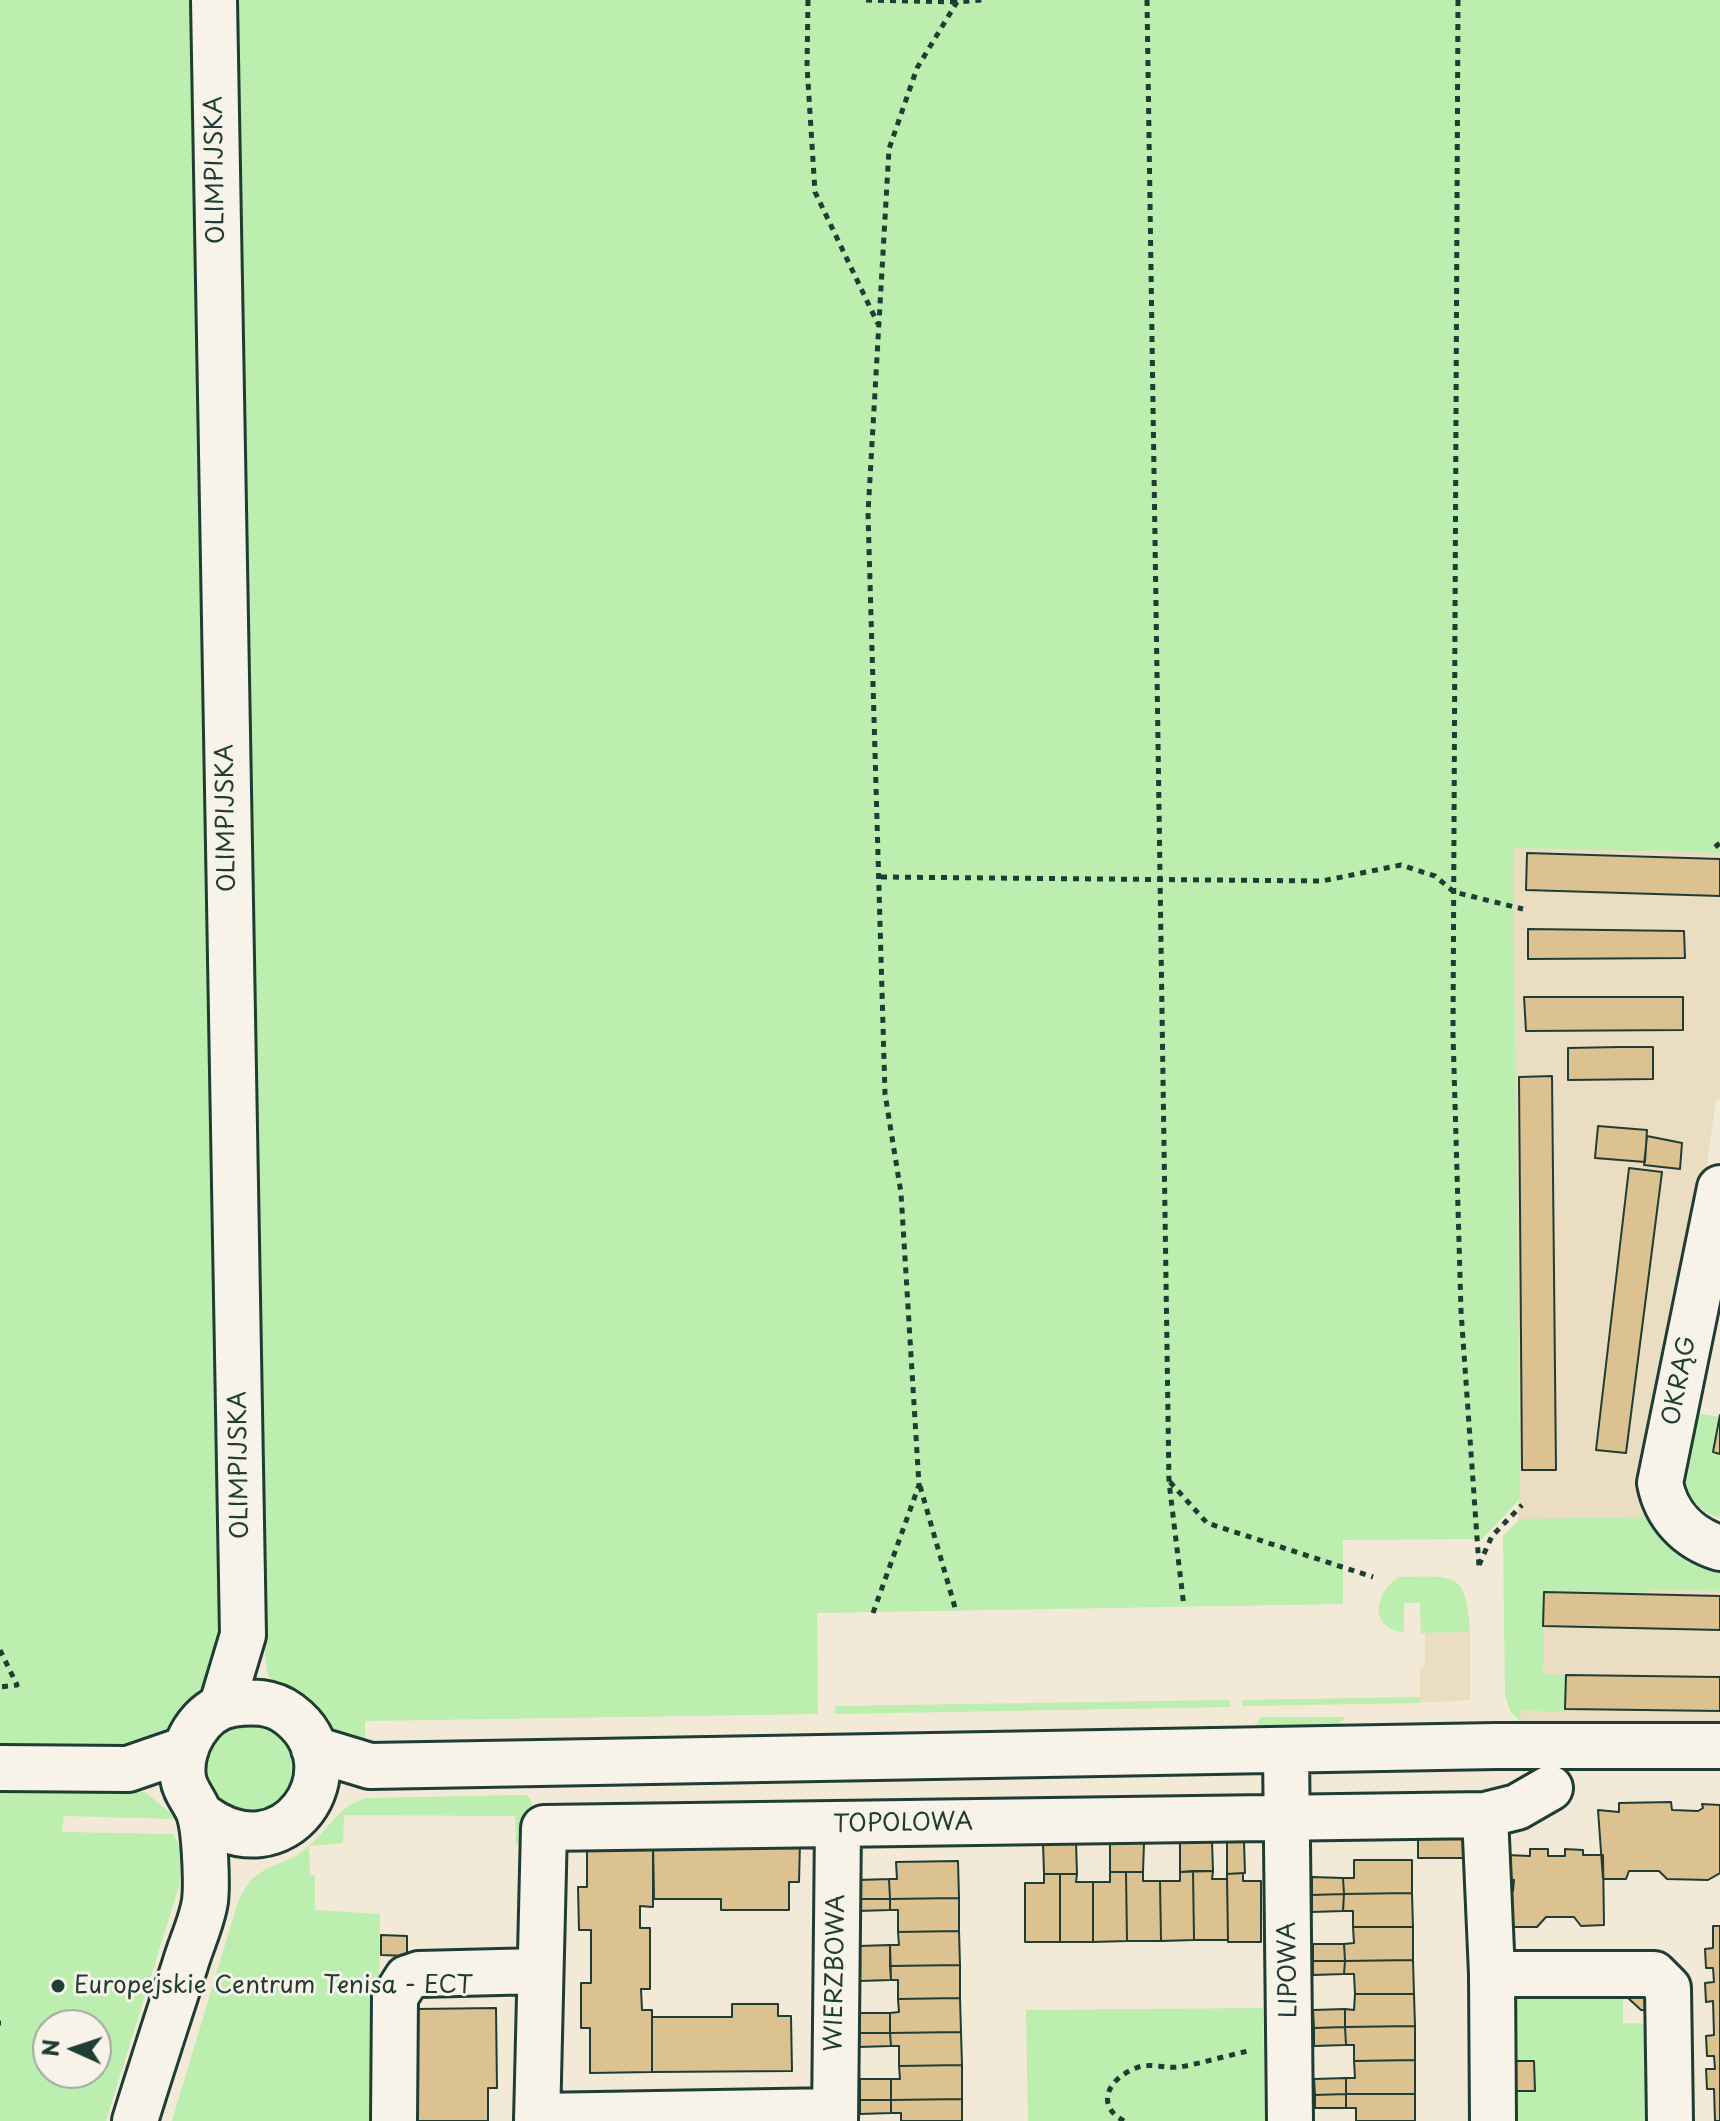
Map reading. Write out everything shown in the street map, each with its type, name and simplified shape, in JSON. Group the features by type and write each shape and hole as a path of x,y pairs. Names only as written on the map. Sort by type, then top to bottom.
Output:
{"street":[{"name":"OLIMPIJSKA","path":"186,1749 203,1719 222,1705 243,1635 214,0"},
{"name":"OKRĄG","path":"1720,1188 1660,1483 1668,1511 1676,1520 1720,1548"},
{"name":"OLIMPIJSKA","path":"243,1635 273,1705 305,1729 314,1769"},
{"path":"222,1705 249,1701 273,1705"},
{"path":"128,1769 196,1808 216,1827 235,1835 261,1834 292,1822 314,1769 1705,1746"},
{"path":"0,1768 128,1769 186,1749 183,1778 196,1808 205,1901"},
{"name":"LIPOWA","path":"1286,1751 1290,2121"},
{"path":"545,1765 534,1850 539,1971 537,2118 835,2116"},
{"name":"TOPOLOWA","path":"534,1850 838,1825 1485,1815 1517,1807 1550,1788"},
{"path":"1485,1815 1492,1974 1493,2121"},
{"name":"WIERZBOWA","path":"835,2116 838,1825"},
{"path":"135,2121 205,1901 261,1834"},
{"path":"394,2121 395,1997 407,1978 419,1974 539,1971"},
{"path":"1492,1974 1654,1974 1661,1979 1668,1988 1670,2121"}],"path":[{"path":"808,0 807,66 815,192 880,328"},
{"path":"866,0 982,0"},
{"path":"1147,0 1169,1482 1184,1607"},
{"path":"1458,0 1454,892 1460,1296 1479,1566 1492,1536 1522,1505"},
{"path":"956,1611 919,1485 901,1193 885,1094 868,513 889,149 917,68 957,2"},
{"path":"881,877 1322,881 1401,865 1435,876 1454,892 1523,909"},
{"path":"1169,1482 1207,1523 1373,1577"},
{"path":"873,1613 919,1485"},
{"path":"0,1650 17,1685 0,1687"},
{"path":"1124,2121 1108,2107 1106,2097 1112,2083 1139,2066 1179,2067 1291,2043"}],"shaded area":[{"path":"1513,848 1720,853 1720,1099 1716,1099 1705,1181 1646,1491 1651,1521 1720,1563 1720,1731 1528,1725 1520,1721"},
{"path":"1470,1632 1470,1700 1420,1703 1420,1668 1425,1667 1425,1633"}],"green space":[{"path":"0,0 194,0 224,1654 196,1700 169,1733 144,1746 104,1753 0,1750"},
{"path":"234,0 1720,0 1720,853 1513,848 1520,1499 1482,1539 1343,1540 1343,1604 817,1613 818,1714 365,1721 365,1750 332,1738 268,1675 264,1645"},
{"path":"1696,1413 1720,1417 1713,1452 1720,1454 1720,1518 1696,1503 1683,1478"},
{"path":"1644,1517 1720,1563 1720,1591 1646,1589 1645,1595 1544,1592 1543,1674 1566,1675 1566,1712 1521,1710 1520,1721 1510,1711 1505,1694 1503,1536 1520,1519"},
{"path":"1399,1577 1433,1577 1454,1581 1466,1598 1470,1632 1421,1633 1420,1603 1404,1603 1404,1632 1385,1624 1380,1617 1381,1600"},
{"path":"1420,1697 1420,1703 1242,1706 1242,1700"},
{"path":"1230,1700 1230,1707 835,1714 835,1706"},
{"path":"1261,1717 1346,1717 1331,1731 1251,1733"},
{"path":"248,1724 265,1727 279,1737 289,1751 292,1768 289,1785 279,1799 265,1809 248,1812 231,1809 217,1799 207,1785 204,1768 207,1751 217,1737 231,1727"},
{"name":"Europejskie Centrum Tenisa - ECT","path":"0,1788 145,1792 178,1819 64,1816 62,1832 173,1834 181,1849 179,1886 106,2121 0,2121"},
{"path":"526,1795 531,1799 533,1810 526,1843 516,1844 515,1816 344,1815 343,1843 309,1846 310,1875 315,1875 315,1910 380,1914 377,2121 172,2121 236,1908 243,1892 259,1873 299,1854 349,1806 366,1798"},
{"path":"1623,1984 1623,2023 1658,2024 1659,2121 1505,2121 1505,2096 1516,2096 1510,2090 1507,1996"},
{"path":"1263,2008 1265,2121 1028,2121 1026,2010"}],"building":[{"path":"1527,853 1720,859 1720,896 1526,890"},
{"path":"1528,929 1684,931 1685,958 1528,959"},
{"path":"1524,997 1683,997 1683,1030 1526,1031"},
{"path":"1653,1047 1653,1079 1568,1080 1568,1048"},
{"path":"1552,1076 1556,1470 1522,1470 1519,1077"},
{"path":"1598,1126 1647,1130 1645,1162 1595,1158"},
{"path":"1647,1136 1682,1143 1680,1169 1644,1165"},
{"path":"1629,1168 1662,1172 1626,1453 1596,1450"},
{"path":"1720,1415 1720,1454 1713,1452"},
{"path":"1544,1592 1720,1596 1720,1630 1543,1626"},
{"path":"1566,1675 1720,1677 1720,1711 1565,1709"},
{"path":"1671,1802 1672,1810 1698,1811 1703,1808 1702,1804 1720,1805 1720,1873 1708,1880 1667,1879 1659,1871 1629,1871 1626,1879 1603,1879 1598,1810 1619,1812 1619,1803"},
{"path":"1465,1838 1465,1858 1418,1858 1418,1839"},
{"path":"1180,1840 1212,1841 1213,1871 1180,1872"},
{"path":"800,1841 799,1882 789,1882 789,1910 721,1910 721,1899 654,1899 653,1843"},
{"path":"1227,1841 1244,1842 1245,1873 1227,1874"},
{"path":"1076,1842 1077,1874 1044,1874 1043,1843"},
{"path":"653,1843 653,1907 640,1906 640,1928 650,1928 650,1989 641,1989 642,2010 652,2010 652,2072 590,2073 590,2028 581,2028 581,1983 591,1983 591,1930 579,1930 578,1887 587,1887 587,1844"},
{"path":"1110,1843 1144,1843 1143,1872 1110,1872"},
{"path":"1530,1849 1548,1849 1548,1856 1565,1856 1565,1849 1583,1850 1583,1855 1603,1855 1604,1925 1581,1926 1574,1917 1546,1917 1537,1927 1507,1927 1508,1894 1513,1891 1514,1880 1507,1879 1507,1855 1530,1856"},
{"path":"1354,1860 1412,1860 1412,1893 1344,1894 1343,1878 1354,1878"},
{"path":"958,1861 959,1898 890,1899 889,1879 897,1879 896,1862"},
{"path":"1193,1871 1194,1940 1161,1941 1160,1881 1180,1881 1180,1872"},
{"path":"1193,1871 1213,1871 1212,1879 1227,1879 1228,1940 1194,1940"},
{"path":"1110,1872 1126,1872 1127,1941 1093,1942 1093,1882 1110,1882"},
{"path":"1126,1872 1143,1872 1143,1881 1160,1881 1161,1941 1127,1941"},
{"path":"1243,1873 1243,1881 1261,1881 1261,1942 1228,1942 1227,1874"},
{"path":"1044,1874 1060,1874 1060,1942 1025,1942 1025,1883 1044,1883"},
{"path":"1060,1874 1077,1874 1076,1882 1093,1882 1093,1942 1060,1942"},
{"path":"1312,1877 1343,1878 1344,1894 1312,1895"},
{"path":"889,1879 890,1899 858,1899 858,1880"},
{"path":"1412,1893 1413,1927 1353,1927 1353,1911 1343,1911 1344,1894"},
{"path":"1344,1894 1343,1911 1312,1912 1312,1895"},
{"path":"959,1898 959,1931 898,1932 898,1910 890,1910 890,1899"},
{"path":"858,1899 890,1899 890,1910 858,1911"},
{"path":"1713,1926 1720,1926 1720,2121 1715,2121 1714,2089 1707,2089 1706,2069 1715,2069 1714,2056 1707,2056 1706,2036 1714,2035 1713,2001 1706,2002 1705,1983 1714,1982 1713,1968 1706,1968 1705,1949 1713,1948"},
{"path":"1353,1927 1413,1927 1413,1960 1345,1961 1344,1944 1354,1943"},
{"path":"959,1931 960,1965 890,1966 890,1945 899,1945 898,1932"},
{"path":"381,1935 407,1936 407,1956 381,1955"},
{"path":"1313,1944 1344,1944 1345,1961 1313,1961"},
{"path":"890,1945 891,1980 859,1981 859,1946"},
{"path":"1413,1960 1414,1994 1355,1994 1354,1974 1344,1974 1345,1961"},
{"path":"1313,1961 1345,1961 1344,1974 1313,1975"},
{"path":"960,1965 960,1998 898,1999 898,1980 891,1980 890,1966"},
{"path":"1628,1992 1648,1992 1647,2010 1641,2010 1628,1998"},
{"path":"1355,1994 1414,1994 1415,2026 1345,2027 1345,2009 1354,2010"},
{"path":"960,1998 961,2032 890,2033 890,2013 899,2012 898,1999"},
{"path":"732,2004 778,2004 778,2016 791,2016 792,2071 652,2072 652,2017 732,2017"},
{"path":"496,2008 497,2088 488,2088 488,2121 417,2121 416,2009"},
{"path":"1345,2009 1345,2027 1314,2028 1313,2010"},
{"path":"859,2013 890,2013 890,2033 860,2033"},
{"path":"1415,2026 1415,2060 1354,2061 1354,2045 1346,2045 1345,2027"},
{"path":"1345,2027 1346,2045 1314,2046 1314,2028"},
{"path":"961,2032 962,2065 899,2066 899,2046 891,2046 890,2033"},
{"path":"860,2033 890,2033 891,2046 859,2047"},
{"path":"1415,2060 1415,2094 1346,2094 1346,2078 1355,2078 1354,2061"},
{"path":"1512,2061 1534,2061 1535,2091 1512,2091"},
{"path":"962,2065 962,2099 891,2100 891,2079 900,2079 899,2066"},
{"path":"1346,2078 1346,2094 1315,2095 1314,2079"},
{"path":"860,2079 891,2079 891,2100 860,2100"},
{"path":"1346,2094 1346,2108 1315,2108 1315,2095"},
{"path":"1346,2094 1415,2094 1415,2121 1356,2121 1356,2108 1346,2108"},
{"path":"962,2099 962,2121 901,2121 901,2113 891,2113 891,2100"},
{"path":"860,2100 891,2100 891,2113 860,2114"}],"place":[{"name":"Europejskie Centrum Tenisa - ECT","path":"58,1986"}]}
